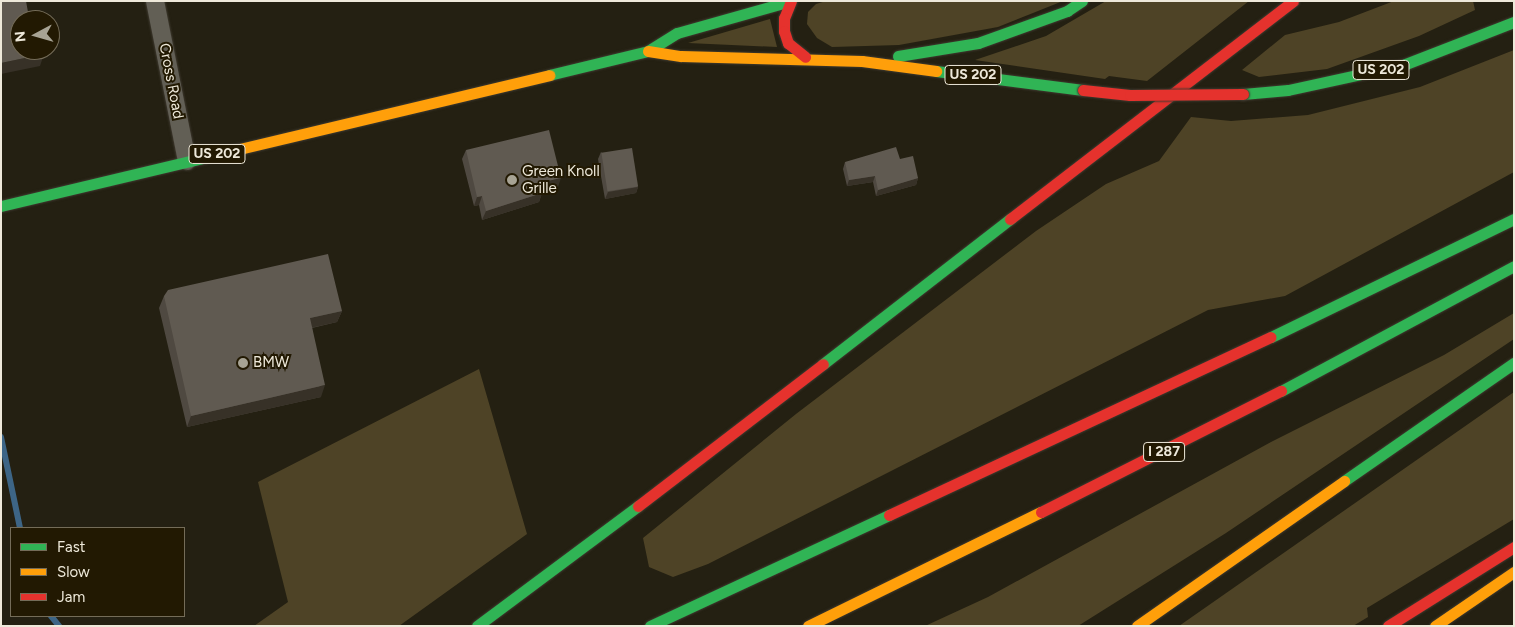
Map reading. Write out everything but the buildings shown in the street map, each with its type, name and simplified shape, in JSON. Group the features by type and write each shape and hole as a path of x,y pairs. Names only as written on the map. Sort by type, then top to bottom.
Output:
{"highway":[{"name":"US 202","path":"1,206 648,51 676,33 791,1"},
{"path":"791,1 784,18 784,31 788,42 805,57"},
{"path":"862,61 978,43 1067,11 1082,1"},
{"path":"477,626 638,506 1293,1"},
{"name":"US 202","path":"648,51 681,56 805,57 862,61 1130,95 1243,94 1288,90 1403,65 1514,22"},
{"path":"650,626 1212,365 1514,219"},
{"name":"I 287","path":"808,626 1216,426 1514,266"},
{"path":"1137,626 1514,363"},
{"path":"1388,626 1514,547"},
{"path":"1435,626 1514,572"}],"street":[{"name":"Cross Road","path":"155,1 187,161"}],"shaded area":[{"path":"826,1 1063,1 998,27 899,45 832,47 817,38 807,24 808,12 816,4"},
{"path":"1106,1 1249,1 1147,81 1109,76 1105,79 975,60 1046,36"},
{"path":"1394,1 1473,1 1475,10 1419,36 1327,69 1259,77 1242,70 1285,35 1339,22"},
{"path":"770,19 777,47 688,43"},
{"path":"1514,50 1514,172 1285,296 1208,310 708,564 673,577 649,567 643,538 796,414 1036,231 1106,184 1159,161 1191,117 1231,121 1308,115 1420,87"},
{"path":"1514,313 1514,339 1226,533 1078,626 925,626 988,597 1271,442 1444,355"},
{"path":"479,369 527,534 399,626 254,626 288,602 258,482"},
{"path":"1514,392 1514,519 1367,608 1368,617 1353,626 1179,626"}],"waterway":[{"path":"1,437 20,527"},
{"path":"52,617 59,626"}],"traffic: fast":[{"path":"549,75 648,51 677,33 791,1"},
{"path":"898,56 978,43 1067,11 1082,1"},
{"path":"1243,94 1288,90 1403,65 1514,22"},
{"path":"936,71 1083,90"},
{"path":"1,206 206,157"},
{"path":"823,364 1010,219"},
{"path":"1271,337 1514,219"},
{"path":"1281,391 1514,266"},
{"path":"1344,481 1514,363"},
{"path":"477,626 638,506"},
{"path":"650,626 889,515"}],"traffic: slow":[{"path":"648,51 681,56 862,61 936,71"},
{"path":"206,157 549,75"},
{"path":"1137,626 1344,481"},
{"path":"808,626 1041,512"},
{"path":"1435,626 1514,572"}],"traffic: jam":[{"path":"791,1 784,18 784,31 788,43 805,57"},
{"path":"1010,219 1293,1"},
{"path":"1083,90 1130,95 1243,94"},
{"path":"889,515 1271,337"},
{"path":"638,506 823,364"},
{"path":"1041,512 1281,391"},
{"path":"1388,626 1514,547"}],"place":[{"name":"Green Knoll Grille","path":"512,180"},
{"name":"BMW","path":"243,363"}]}
